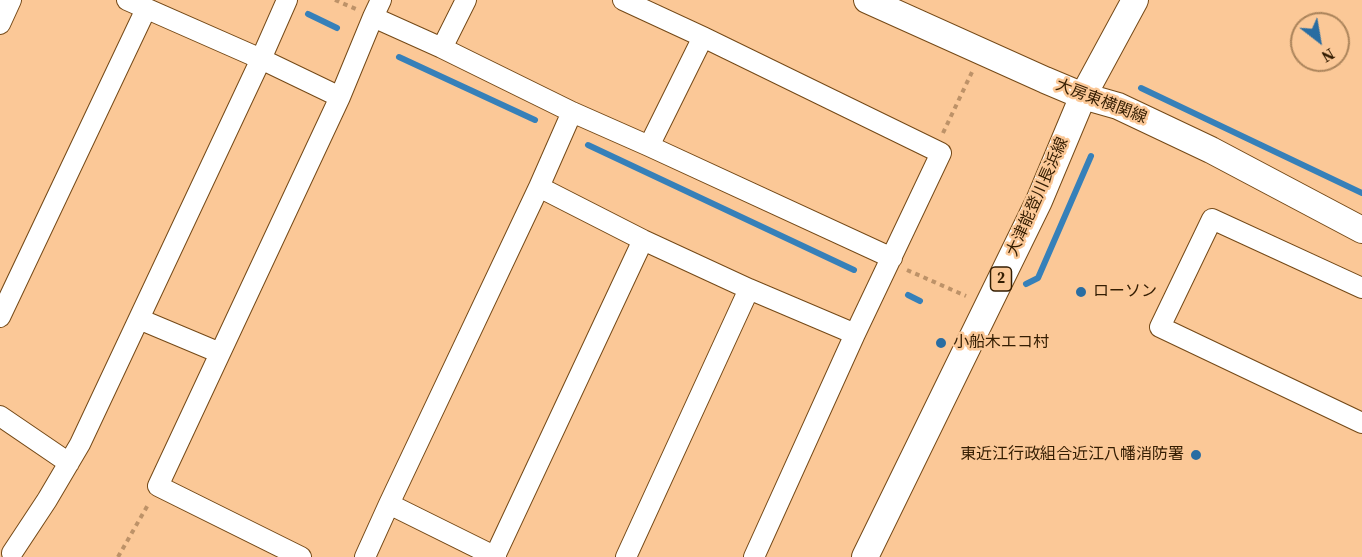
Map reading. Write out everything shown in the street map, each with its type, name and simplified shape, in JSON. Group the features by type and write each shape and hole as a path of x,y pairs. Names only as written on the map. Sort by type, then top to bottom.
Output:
{"main road":[{"name":"大房東横関線","path":"867,0 1083,96 1118,105 1212,150 1362,230"},
{"name":"大津能登川長浜線","path":"865,557 1039,201 1083,96 1135,0"}],"street":[{"path":"0,24 11,0"},
{"path":"128,0 340,97"},
{"path":"10,552 80,444 287,0"},
{"path":"442,48 466,0"},
{"path":"623,0 941,153 855,334 754,557"},
{"path":"301,557 158,486 340,97 377,8 442,48 572,112 891,260"},
{"path":"0,317 146,9"},
{"path":"649,146 703,37"},
{"path":"365,557 572,112"},
{"path":"539,187 643,240 749,289 855,334"},
{"path":"1362,288 1212,219 1160,327 1362,423"},
{"path":"389,504 495,557 643,240"},
{"path":"626,557 749,289"},
{"path":"139,319 220,353"},
{"path":"0,416 69,463"}],"path":[{"path":"936,150 972,71"},
{"path":"891,260 966,296"},
{"path":"118,557 158,486"}],"waterway":[{"path":"308,14 337,28"},
{"path":"399,57 535,120"},
{"path":"1141,88 1362,193"},
{"path":"588,145 854,270"},
{"path":"1026,284 1038,278 1091,156"},
{"path":"908,295 920,301"}],"place":[{"name":"ローソン","path":"1081,292"},
{"name":"小船木エコ村","path":"941,343"},
{"name":"東近江行政組合近江八幡消防署","path":"1196,455"}]}
